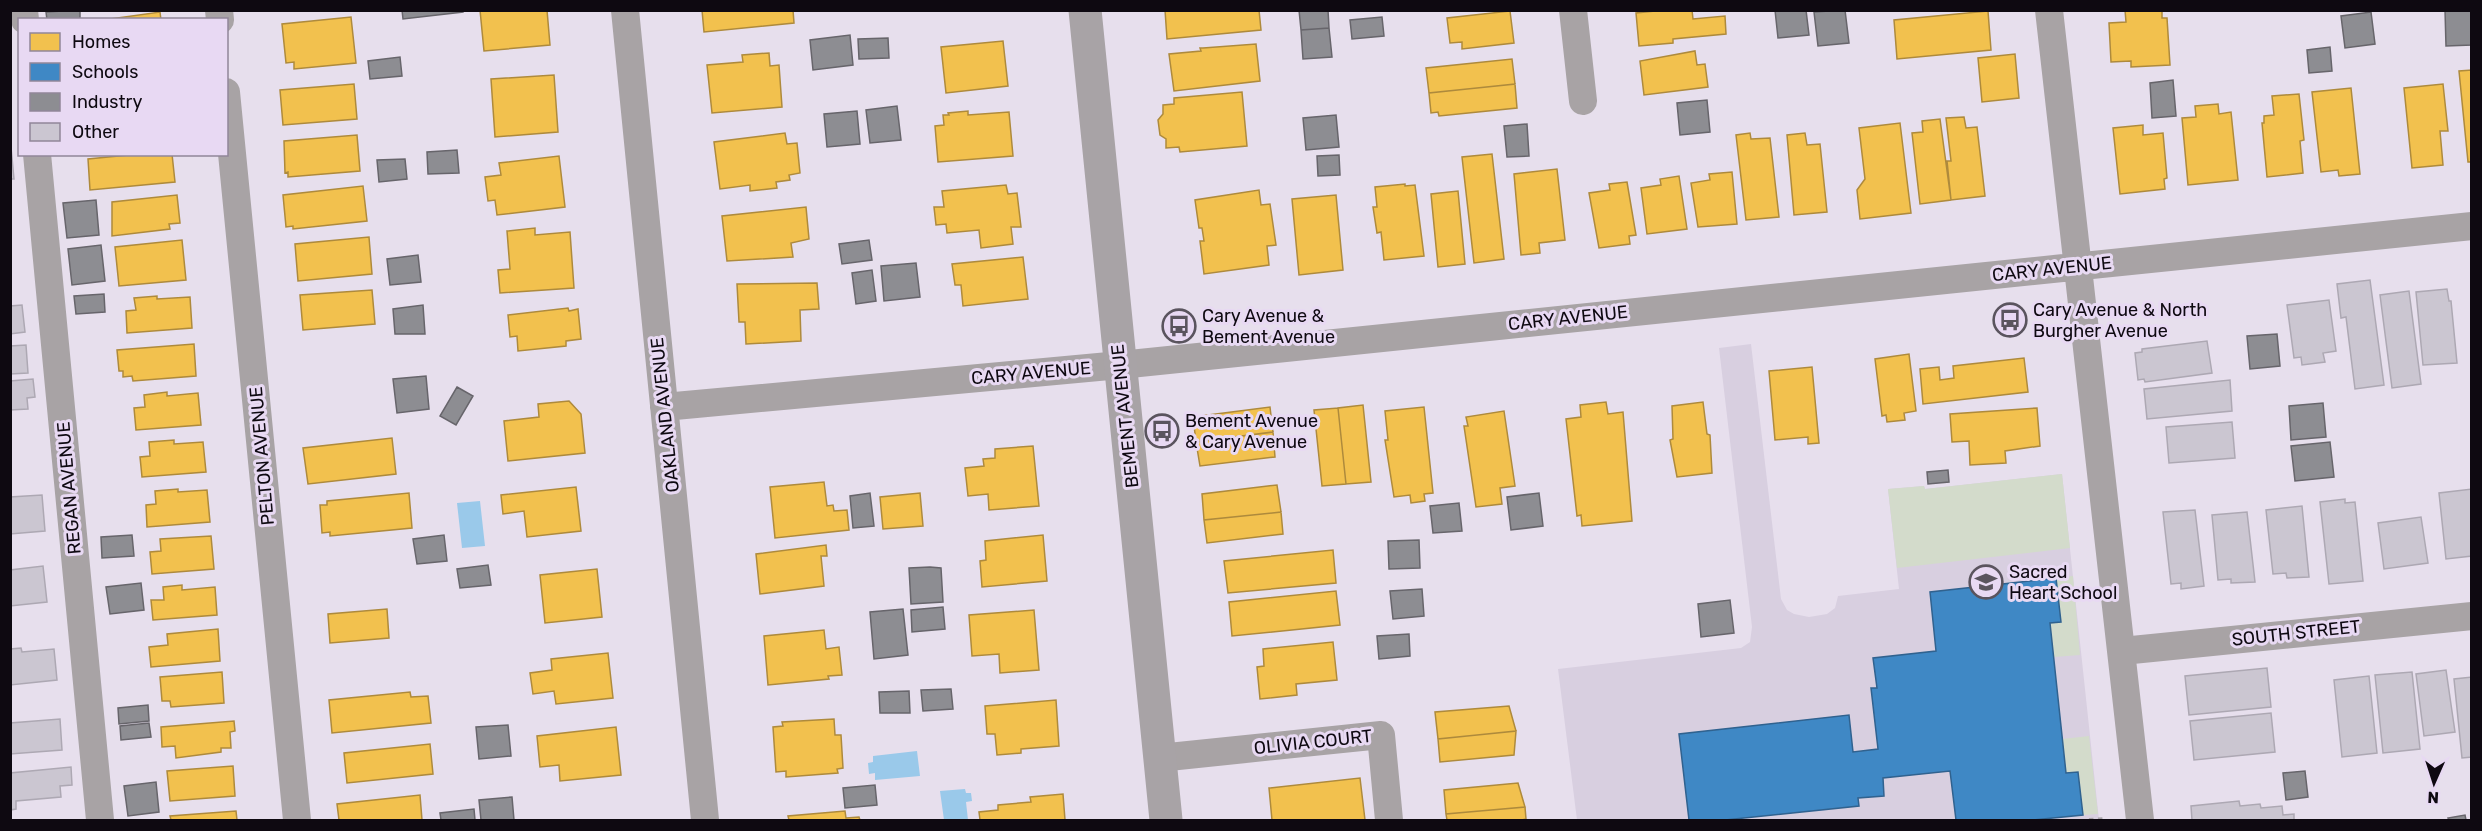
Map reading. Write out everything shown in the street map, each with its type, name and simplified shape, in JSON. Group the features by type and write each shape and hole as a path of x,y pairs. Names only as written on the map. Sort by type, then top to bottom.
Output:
{"street":[{"name":"OAKLAND AVENUE","path":"625,10 705,820"},
{"name":"BEMENT AVENUE","path":"1085,10 1166,820"},
{"path":"1573,10 1583,101"},
{"path":"2049,10 2140,820"},
{"name":"PELTON AVENUE","path":"228,113 297,820"},
{"name":"REGAN AVENUE","path":"38,156 100,820"},
{"name":"CARY AVENUE","path":"664,407 1120,364 2472,226"},
{"name":"SOUTH STREET","path":"2121,651 2472,616"},
{"name":"OLIVIA COURT","path":"1159,758 1381,735 1389,820"}],"path":[{"path":"2089,820 2106,819"}],"shaded area":[{"name":"Sacred Heart School","path":"1751,344 1781,599 1787,610 1794,614 1809,617 1827,614 1835,608 1838,596 1899,589 1888,489 1924,486 1925,489 2062,474 2099,820 1577,820 1558,669 1741,648 1750,642 1752,627 1719,348"}],"green space":[{"path":"2062,474 2070,548 1897,568 1888,489 1924,486 1925,489"},
{"path":"2073,576 2080,655 2054,657 2050,623 2061,621 2056,578"},
{"path":"2089,736 2098,814 2083,815 2066,773 2062,739"}],"water":[{"path":"480,501 485,546 462,548 457,503"},
{"path":"917,751 920,776 875,780 875,773 869,774 868,763 873,762 873,756"},
{"path":"965,789 966,793 971,793 972,801 966,802 968,820 944,820 940,791"}],"building: Homes":[{"path":"480,10 547,10 550,45 484,51"},
{"path":"702,10 793,10 794,23 704,32"},
{"path":"1165,10 1259,10 1261,30 1167,39"},
{"path":"1692,10 1693,19 1725,16 1726,34 1673,39 1673,43 1639,46 1636,13"},
{"path":"2125,10 2162,10 2162,18 2167,18 2170,65 2131,67 2131,61 2111,62 2109,23 2126,22"},
{"path":"1510,11 1514,43 1462,49 1462,42 1450,43 1447,18"},
{"path":"1988,11 1991,50 1897,59 1894,20"},
{"path":"160,12 161,18 117,18"},
{"path":"351,17 356,63 294,69 294,62 286,63 282,24"},
{"path":"1003,41 1008,86 946,93 941,47"},
{"path":"1256,44 1260,81 1174,91 1169,54 1201,51 1200,48"},
{"path":"1695,51 1697,65 1705,64 1708,87 1644,95 1640,61"},
{"path":"769,53 770,66 779,65 782,107 712,113 707,65 743,62 742,55"},
{"path":"2015,54 2019,98 1982,102 1978,58"},
{"path":"1512,59 1515,84 1429,93 1426,68"},
{"path":"2472,70 2472,162 2468,162 2459,71"},
{"path":"554,75 558,132 495,137 491,79"},
{"path":"354,84 357,119 283,125 280,90"},
{"path":"1515,84 1517,108 1439,116 1438,112 1431,113 1429,93"},
{"path":"2443,84 2448,131 2440,131 2443,165 2412,168 2404,88"},
{"path":"2351,88 2360,174 2339,176 2338,170 2321,172 2312,92"},
{"path":"1242,92 1247,146 1180,152 1179,147 1166,148 1166,139 1160,135 1158,120 1163,114 1163,105 1174,104 1174,98"},
{"path":"2299,94 2304,140 2300,141 2303,173 2267,177 2262,123 2264,123 2264,116 2274,115 2272,96"},
{"path":"2218,104 2219,114 2231,112 2238,180 2188,185 2182,118 2196,117 2195,106"},
{"path":"968,111 968,115 1009,112 1013,156 938,162 935,126 944,125 943,115"},
{"path":"1964,117 1966,128 1977,127 1985,196 1951,200 1947,161 1951,161 1946,118"},
{"path":"1940,119 1951,200 1920,204 1912,133 1923,132 1922,121"},
{"path":"1900,123 1911,213 1860,219 1857,190 1865,179 1859,128"},
{"path":"2143,125 2143,135 2163,133 2167,178 2164,179 2165,189 2120,194 2113,128"},
{"path":"785,133 787,144 797,143 800,173 789,175 790,180 776,182 777,188 750,191 750,185 720,189 714,142"},
{"path":"1750,133 1751,139 1770,138 1779,217 1746,220 1736,135"},
{"path":"1805,133 1807,145 1820,144 1827,212 1794,215 1787,135"},
{"path":"357,135 360,171 288,177 288,172 285,173 284,141"},
{"path":"1492,154 1504,259 1474,263 1462,157"},
{"path":"119,156 172,156 175,182 90,190 88,159"},
{"path":"559,156 565,207 497,215 495,200 488,201 485,177 501,175 499,163"},
{"path":"1557,169 1565,240 1539,243 1540,253 1521,255 1514,174"},
{"path":"1732,172 1737,224 1698,227 1691,183 1710,180 1709,174"},
{"path":"1679,176 1687,229 1647,234 1641,188 1661,185 1660,179"},
{"path":"1627,182 1636,235 1629,236 1630,244 1599,248 1589,193 1610,190 1609,184"},
{"path":"1405,184 1405,186 1415,185 1424,256 1384,260 1381,232 1377,233 1373,207 1377,207 1375,187"},
{"path":"1006,185 1008,194 1017,193 1021,227 1011,227 1013,244 981,248 979,230 947,233 946,224 936,225 934,207 944,207 942,191"},
{"path":"363,186 367,221 293,229 293,226 286,227 283,195"},
{"path":"1259,190 1261,205 1270,204 1276,245 1267,246 1269,265 1204,274 1200,241 1204,241 1202,228 1199,228 1195,200"},
{"path":"1458,191 1465,264 1438,267 1431,194"},
{"path":"177,195 180,223 169,224 170,229 112,236 112,202"},
{"path":"1336,195 1343,270 1299,275 1292,199"},
{"path":"806,207 809,239 791,243 793,257 727,261 722,216"},
{"path":"535,228 535,235 570,232 574,288 500,293 498,270 510,269 507,231"},
{"path":"369,237 372,274 298,281 295,244"},
{"path":"182,240 186,280 119,286 115,247"},
{"path":"1023,257 1028,299 963,306 961,285 955,285 952,264"},
{"path":"817,283 819,309 800,310 801,341 746,344 745,322 739,322 737,284"},
{"path":"372,290 375,324 303,330 300,295"},
{"path":"157,296 157,299 190,297 192,328 127,333 126,311 136,310 134,298"},
{"path":"568,308 569,311 578,309 581,339 566,341 566,346 518,351 517,336 510,337 508,315"},
{"path":"194,344 196,376 133,381 132,376 123,377 123,371 119,371 117,350"},
{"path":"1909,354 1916,411 1904,413 1905,420 1887,422 1886,415 1882,416 1875,359"},
{"path":"2024,358 2028,392 1923,404 1920,369 1939,367 1940,380 1954,378 1953,366"},
{"path":"1812,367 1819,443 1808,444 1808,437 1775,440 1769,371"},
{"path":"167,392 167,396 198,393 201,425 136,430 134,408 145,407 144,395"},
{"path":"569,401 581,414 585,453 508,461 504,421 539,417 538,404"},
{"path":"1606,402 1608,414 1623,412 1632,521 1582,526 1581,515 1577,516 1566,419 1581,417 1580,405"},
{"path":"1703,402 1707,434 1710,435 1712,473 1677,477 1670,440 1673,439 1672,406"},
{"path":"1363,405 1371,482 1346,484 1338,408"},
{"path":"1270,407 1273,432 1196,442 1193,417"},
{"path":"1424,407 1433,493 1424,494 1425,501 1411,503 1410,495 1394,497 1385,440 1388,440 1385,411"},
{"path":"1338,408 1346,484 1322,486 1314,410"},
{"path":"2037,408 2040,446 2005,451 2006,463 1970,465 1969,441 1952,442 1950,414"},
{"path":"1504,411 1515,486 1500,488 1502,504 1476,507 1464,426 1468,426 1466,417"},
{"path":"1273,432 1275,457 1200,466 1196,442"},
{"path":"392,438 396,474 308,484 303,448"},
{"path":"174,440 174,444 203,442 206,472 142,477 140,457 150,456 149,442"},
{"path":"1033,446 1039,506 989,510 988,494 968,496 965,468 984,466 983,459 995,458 995,449"},
{"path":"824,482 827,506 833,505 834,511 847,510 849,530 775,538 770,487"},
{"path":"1277,485 1281,512 1204,520 1202,494"},
{"path":"576,487 581,531 527,537 524,511 503,514 501,495"},
{"path":"178,489 178,492 207,490 210,522 147,527 146,505 156,504 155,491"},
{"path":"409,493 412,528 330,536 330,532 322,533 320,505 327,505 327,501"},
{"path":"920,493 923,526 883,529 880,497"},
{"path":"1281,512 1283,534 1207,543 1204,520"},
{"path":"1043,535 1047,581 982,587 980,561 986,560 985,541"},
{"path":"211,536 214,569 152,574 150,552 161,551 160,539"},
{"path":"826,545 827,556 821,556 824,586 760,594 756,554"},
{"path":"1333,550 1336,583 1228,593 1224,561"},
{"path":"597,569 602,617 545,623 540,575"},
{"path":"182,585 182,590 215,587 217,615 153,620 151,600 164,600 163,587"},
{"path":"1336,591 1340,625 1232,636 1229,602"},
{"path":"387,609 389,638 330,643 328,614"},
{"path":"1034,610 1039,670 1000,673 999,654 972,656 969,615"},
{"path":"218,629 220,661 151,667 149,647 168,645 167,634"},
{"path":"824,630 826,649 839,647 842,675 828,676 829,679 768,685 764,636"},
{"path":"1333,642 1337,680 1296,684 1297,695 1260,699 1257,667 1264,666 1263,649"},
{"path":"608,653 613,698 556,704 554,691 533,694 530,673 552,670 551,659"},
{"path":"222,672 224,703 171,707 170,701 162,701 160,677"},
{"path":"410,692 411,697 428,696 431,723 332,733 329,700"},
{"path":"1056,700 1059,746 1021,749 1021,753 997,755 995,734 987,734 985,706"},
{"path":"1509,706 1516,731 1438,739 1435,712"},
{"path":"834,719 835,735 841,735 843,768 837,769 838,773 786,777 786,771 776,772 773,727 783,726 782,722"},
{"path":"234,721 235,731 230,732 231,748 221,748 221,752 176,758 175,746 162,747 161,727"},
{"path":"616,727 621,775 560,781 559,765 540,767 537,736"},
{"path":"1516,731 1514,755 1440,762 1438,739"},
{"path":"430,744 433,774 347,783 344,753"},
{"path":"233,766 235,796 170,801 167,771"},
{"path":"1360,778 1365,820 1272,820 1269,788"},
{"path":"1518,783 1525,807 1446,814 1444,790"},
{"path":"1063,794 1065,820 980,820 979,812 998,810 998,805 1031,802 1030,797"},
{"path":"420,795 422,820 339,820 337,804"},
{"path":"1525,807 1526,819 1522,820 1447,820 1446,814"},
{"path":"236,811 237,820 171,820 170,816"},
{"path":"845,811 846,818 859,817 860,820 789,820 788,816"}],"building: Schools":[{"path":"2056,578 2061,622 2050,623 2066,773 2078,772 2083,815 2033,820 1956,820 1950,771 1883,778 1884,796 1858,798 1859,806 1725,820 1689,820 1679,734 1849,715 1853,752 1878,749 1871,688 1877,688 1873,658 1936,651 1930,592"}],"building: Industry":[{"path":"80,10 80,18 47,18 46,12"},
{"path":"402,10 463,10 463,12 403,19"},
{"path":"1299,10 1328,10 1329,28 1301,30"},
{"path":"1775,10 1806,10 1809,35 1778,38"},
{"path":"1845,10 1849,43 1818,46 1814,12"},
{"path":"2445,10 2472,10 2472,45 2446,46"},
{"path":"2371,12 2375,44 2345,48 2341,16"},
{"path":"1382,17 1384,36 1352,39 1350,20"},
{"path":"1329,28 1332,57 1303,59 1301,30"},
{"path":"850,35 853,65 813,70 810,40"},
{"path":"888,38 889,58 859,59 858,39"},
{"path":"2330,47 2332,71 2309,73 2307,50"},
{"path":"400,57 402,76 370,79 368,61"},
{"path":"2173,80 2176,116 2152,118 2150,83"},
{"path":"1707,100 1710,132 1680,135 1677,103"},
{"path":"897,106 901,140 870,143 866,110"},
{"path":"857,111 860,144 827,147 824,114"},
{"path":"1336,115 1339,147 1306,150 1303,118"},
{"path":"1527,124 1529,156 1507,157 1504,126"},
{"path":"457,150 459,173 428,174 427,152"},
{"path":"1339,155 1340,175 1318,176 1317,156"},
{"path":"405,159 407,179 379,182 377,160"},
{"path":"96,200 99,235 67,238 63,203"},
{"path":"869,240 872,260 842,264 839,244"},
{"path":"101,245 105,281 72,285 68,249"},
{"path":"418,255 421,282 390,285 387,259"},
{"path":"916,263 920,297 884,301 881,266"},
{"path":"872,270 876,301 856,304 852,273"},
{"path":"104,294 105,312 76,314 74,296"},
{"path":"423,305 425,334 395,334 393,309"},
{"path":"2277,334 2280,366 2250,369 2247,336"},
{"path":"426,376 429,409 397,413 393,379"},
{"path":"457,387 473,396 456,425 440,416"},
{"path":"2323,403 2326,437 2291,440 2289,406"},
{"path":"2330,442 2334,477 2295,481 2291,446"},
{"path":"1948,470 1949,482 1928,484 1927,472"},
{"path":"870,493 874,526 853,528 850,496"},
{"path":"1539,493 1543,526 1511,530 1507,497"},
{"path":"1459,503 1462,531 1433,533 1430,506"},
{"path":"132,535 134,556 102,558 101,537"},
{"path":"444,535 447,561 417,564 413,539"},
{"path":"1419,540 1420,568 1389,569 1388,541"},
{"path":"488,565 491,585 460,588 457,569"},
{"path":"909,568 941,568 943,602 911,604"},
{"path":"141,583 144,610 110,614 106,587"},
{"path":"1422,589 1424,616 1393,619 1390,591"},
{"path":"1730,600 1734,633 1701,637 1698,604"},
{"path":"943,607 945,629 912,632 911,610"},
{"path":"903,609 908,655 874,659 870,612"},
{"path":"1409,634 1410,656 1379,659 1377,636"},
{"path":"951,689 953,709 923,711 921,690"},
{"path":"909,691 910,713 880,713 879,692"},
{"path":"148,705 149,721 119,724 118,708"},
{"path":"149,723 151,737 121,740 120,726"},
{"path":"508,725 511,756 479,759 476,727"},
{"path":"2305,771 2308,797 2286,800 2283,773"},
{"path":"156,782 159,812 128,816 124,786"},
{"path":"875,785 877,805 845,808 843,788"},
{"path":"512,797 514,820 481,820 479,800"},
{"path":"474,809 475,820 441,820 440,813"},
{"path":"2465,815 2466,820 2449,820 2448,818"}],"building: Other":[{"path":"11,147 14,179 10,179"},
{"path":"2370,280 2384,385 2355,389 2346,317 2341,318 2337,284"},
{"path":"2447,289 2449,301 2451,301 2457,363 2423,365 2416,292"},
{"path":"2409,291 2421,384 2392,388 2380,295"},
{"path":"2329,300 2336,351 2323,353 2325,362 2302,365 2301,357 2294,358 2287,305"},
{"path":"22,305 25,332 10,334 10,306"},
{"path":"2207,341 2212,373 2145,382 2144,379 2138,380 2135,353 2142,352 2142,349"},
{"path":"26,345 28,373 10,374 10,346"},
{"path":"33,379 35,397 27,398 28,409 10,410 10,381"},
{"path":"2230,380 2232,411 2147,419 2144,389"},
{"path":"2232,422 2235,458 2169,463 2166,427"},
{"path":"2472,489 2472,556 2446,559 2439,493"},
{"path":"42,495 45,531 10,534 10,497"},
{"path":"2345,499 2345,503 2355,502 2363,581 2329,584 2320,502"},
{"path":"2302,506 2309,577 2287,578 2286,573 2273,574 2266,510"},
{"path":"2195,510 2204,586 2181,589 2181,583 2171,584 2163,512"},
{"path":"2247,512 2255,582 2231,583 2231,579 2218,580 2212,515"},
{"path":"2421,517 2428,563 2384,569 2378,523"},
{"path":"43,566 47,602 10,606 10,570"},
{"path":"21,648 22,652 54,649 57,680 10,685 10,649"},
{"path":"2267,668 2271,707 2189,715 2185,676"},
{"path":"2446,670 2455,732 2424,736 2416,674"},
{"path":"2412,672 2420,749 2383,753 2375,675"},
{"path":"2369,676 2377,753 2342,757 2334,680"},
{"path":"2472,677 2472,757 2462,758 2454,679"},
{"path":"2271,713 2275,752 2194,760 2190,721"},
{"path":"60,719 62,750 10,754 10,723"},
{"path":"71,767 72,785 60,786 61,797 16,801 16,809 10,810 10,773"},
{"path":"2239,801 2240,806 2260,804 2261,808 2282,806 2283,815 2294,814 2294,820 2192,820 2191,806"}],"place":[{"name":"Cary Avenue & North Burgher Avenue","path":"2010,320"},
{"name":"Cary Avenue & Bement Avenue","path":"1179,326"},
{"name":"Bement Avenue & Cary Avenue","path":"1162,431"},
{"name":"Sacred Heart School","path":"1986,582"}]}
